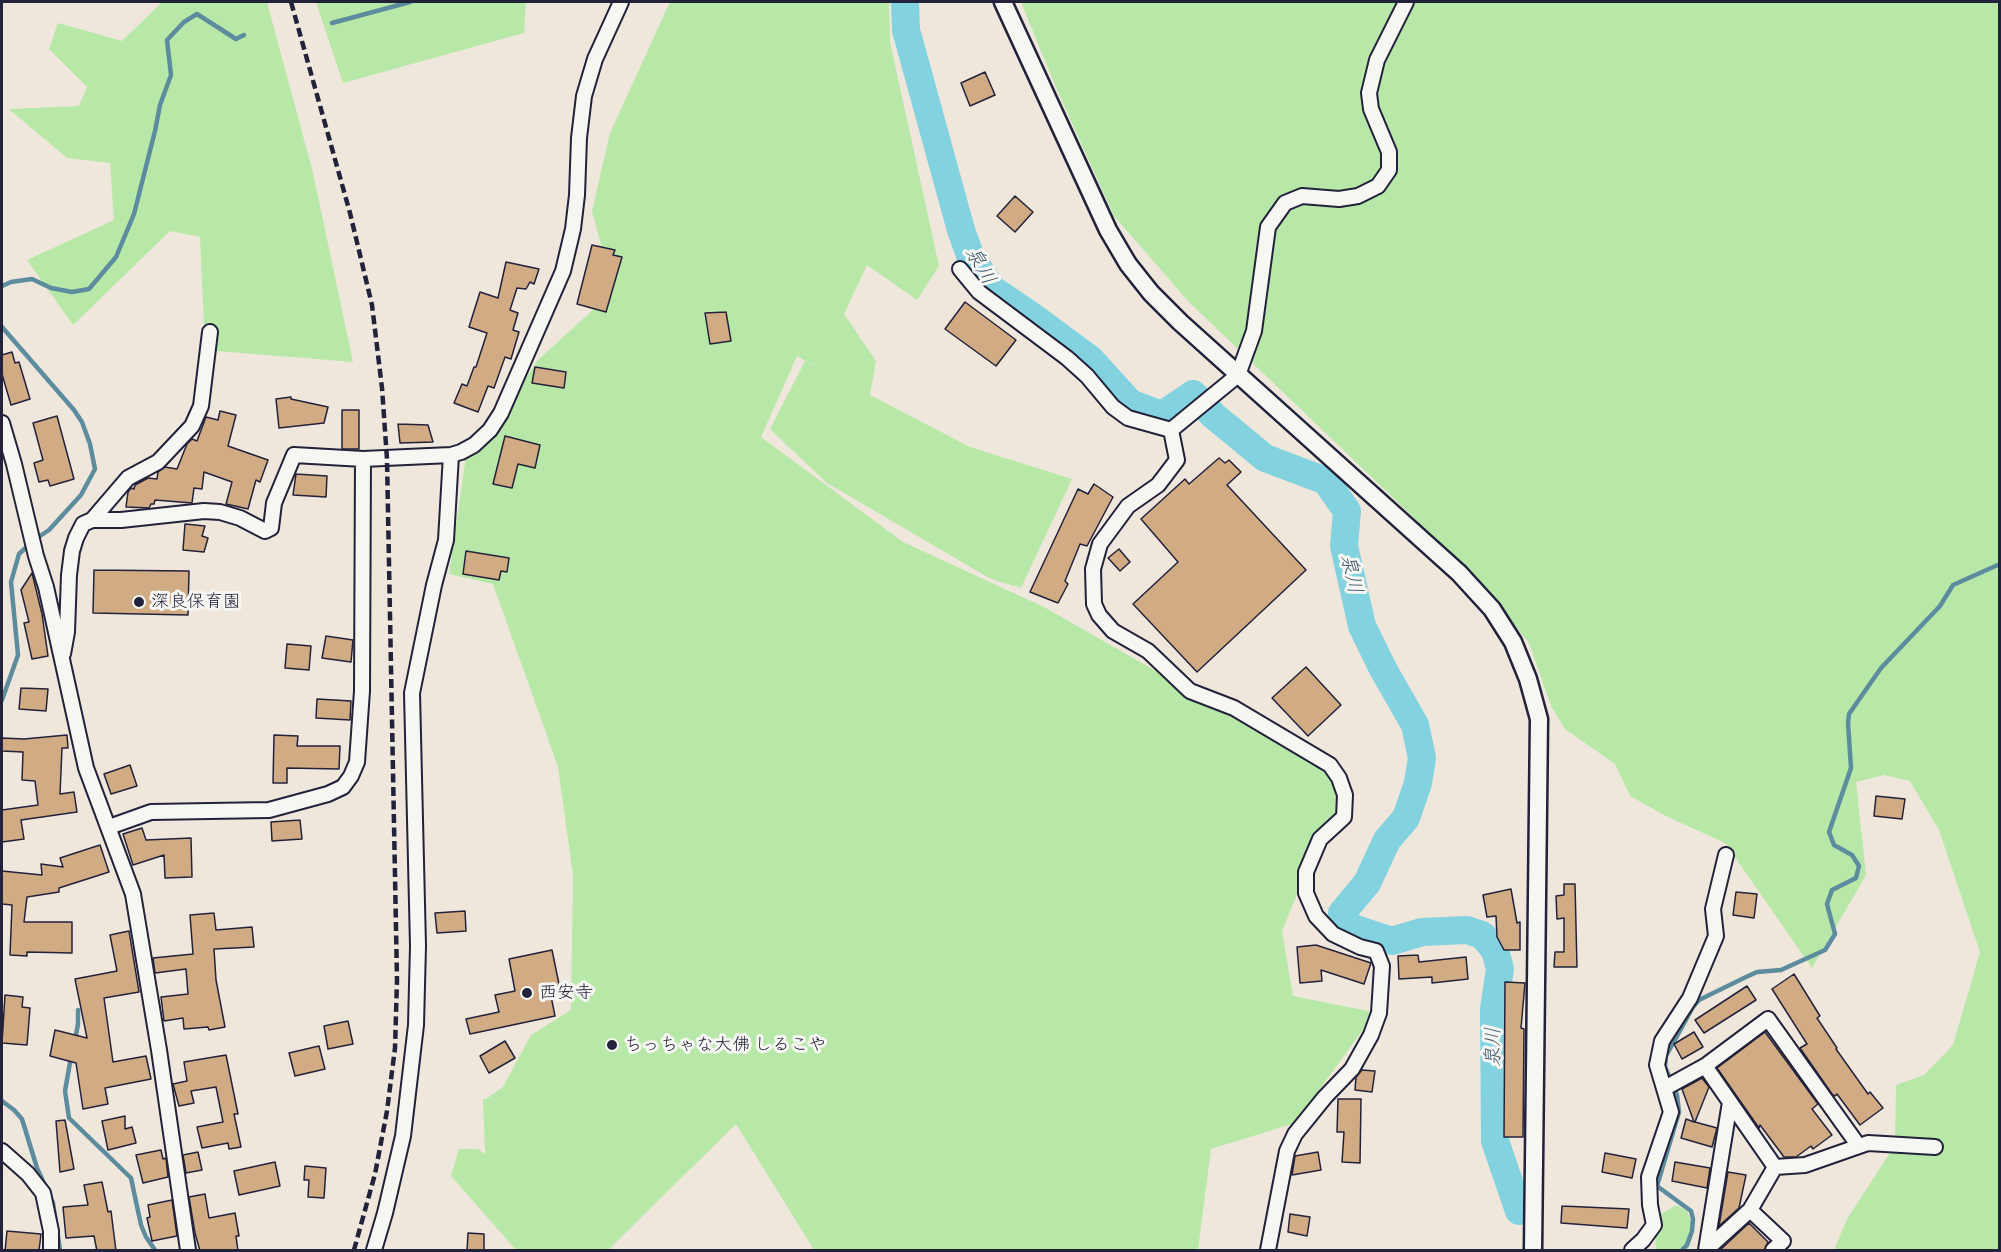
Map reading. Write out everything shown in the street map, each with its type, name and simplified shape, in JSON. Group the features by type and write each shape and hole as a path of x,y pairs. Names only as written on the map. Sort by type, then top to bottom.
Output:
{"street":[{"path":"62,662 67,632 72,551 83,524 92,520 121,520 204,511 220,512 240,518 265,531 271,528 274,503 294,455 363,459 451,455 474,445 490,430 501,413 563,271 573,229 584,96 595,59 621,2"},
{"path":"1003,2 1108,230 1128,264 1151,293 1238,375 1459,573 1492,609 1513,642 1528,679 1539,719 1533,1251"},
{"path":"1171,430 1238,375 1254,330 1268,227 1285,203 1302,196 1339,199 1359,196 1378,186 1389,170 1389,152 1371,109 1370,93 1377,60 1406,2"},
{"path":"960,269 979,292 1066,357 1087,376 1113,407 1128,418 1171,430"},
{"path":"92,520 128,478 158,462 192,426 201,406 210,332"},
{"path":"2,423 15,464 36,556 46,587 86,768 133,894 159,1050 188,1251"},
{"path":"1171,430 1177,460 1158,486 1128,506 1100,544 1093,569 1094,604 1099,615 1113,631 1148,651 1190,691 1234,708 1330,765 1339,778 1345,795 1344,817 1320,839 1306,872 1306,893 1316,916 1333,934 1360,947 1376,951 1382,966 1379,1013 1371,1035 1352,1069 1325,1097 1295,1134 1287,1151 1268,1251"},
{"path":"374,1251 403,1136 416,1025 418,946 412,693 434,585 446,540 451,455"},
{"path":"108,827 151,812 269,810 328,794 343,787 357,762 362,691 363,459"},
{"path":"1632,1251 1654,1225 1650,1205 1649,1177 1671,1112 1670,1086 1658,1065 1662,1041 1690,998 1716,936 1713,909 1726,855"},
{"path":"1670,1086 1705,1066 1768,1019 1857,1145"},
{"path":"1705,1066 1774,1167"},
{"path":"1706,1251 1730,1102"},
{"path":"1774,1167 1805,1165 1868,1143 1935,1147"},
{"path":"2,1151 28,1174 43,1193 51,1231 51,1251"},
{"path":"1706,1251 1750,1210 1774,1167"},
{"path":"1750,1210 1783,1241 1773,1251"}],"green space":[{"path":"162,2 267,2 313,173 353,362 205,350 200,237 170,231 73,325 27,260 114,220 110,163 67,158 9,109 79,106 87,87 49,49 58,23 122,41"},
{"path":"316,2 526,2 524,33 343,83"},
{"path":"670,2 889,2 890,42 939,266 917,300 867,265 844,314 876,361 870,395 970,447 1072,479 1021,588 991,579 827,483 770,429 805,361 823,370 797,356 761,437 903,542 1044,607 1336,774 1344,817 1306,872 1282,931 1293,996 1368,1011 1373,1016 1295,1123 1211,1149 1198,1250 814,1250 736,1124 608,1250 516,1250 451,1176 459,1149 478,1149 485,1154 483,1099 503,1087 531,1035 571,1010 573,875 558,767 493,584 449,574 467,449 502,412 538,360 607,297 603,252 592,211 610,133"},
{"path":"1021,2 1999,2 1999,1250 1834,1250 1847,1219 1895,1145 1896,1085 1924,1075 1953,1045 1980,952 1939,830 1910,781 1884,775 1856,782 1866,875 1812,968 1725,843 1666,816 1630,796 1615,764 1565,729 1551,706 1529,643 1478,579 1438,546 1411,515 1189,302 1114,216 1057,90"},
{"path":"1676,1205 1687,1211 1694,1230 1688,1250 1656,1250 1655,1236 1658,1216"}],"building":[{"path":"985,72 995,95 970,106 961,83"},
{"path":"1015,196 1033,212 1015,232 997,216"},
{"path":"592,245 615,250 613,255 622,257 606,312 577,304"},
{"path":"506,262 539,269 534,284 530,282 526,289 517,288 510,310 518,313 513,330 519,332 511,359 505,357 494,388 488,386 478,412 454,403 462,384 467,386 474,367 476,367 487,333 469,327 480,292 498,298"},
{"path":"965,302 1016,340 996,366 945,329"},
{"path":"726,312 731,341 710,344 705,313"},
{"path":"12,352 15,363 19,362 30,399 11,405 2,374 2,355"},
{"path":"535,367 566,372 564,388 532,383"},
{"path":"291,397 291,399 328,407 324,423 279,428 276,399"},
{"path":"342,410 359,410 359,449 342,449"},
{"path":"220,411 236,415 228,446 268,460 260,482 256,480 248,509 226,504 232,482 204,472 202,489 194,488 192,503 155,500 149,508 126,507 128,492 131,488 134,489 135,485 148,478 157,479 158,472 165,467 177,469 187,444 192,439 197,441 206,417 218,420"},
{"path":"57,416 74,479 50,486 48,480 39,482 34,463 43,460 33,423"},
{"path":"398,424 428,425 433,442 400,443"},
{"path":"505,436 540,445 535,468 518,464 512,488 493,484"},
{"path":"1219,458 1225,463 1229,460 1241,472 1227,485 1306,570 1197,672 1133,604 1178,562 1141,519 1185,479 1189,484"},
{"path":"296,474 327,476 326,497 293,495"},
{"path":"1094,484 1113,497 1087,546 1080,544 1065,581 1068,584 1058,603 1030,592 1078,489 1088,494"},
{"path":"185,524 205,526 202,536 208,538 204,552 183,550"},
{"path":"1119,549 1130,562 1120,571 1108,558"},
{"path":"466,551 509,558 507,572 501,571 499,580 463,574"},
{"path":"94,570 189,571 188,615 93,613"},
{"path":"32,573 42,614 48,656 32,659 24,623 29,622 21,590"},
{"path":"326,636 353,640 351,662 322,658"},
{"path":"287,644 311,646 309,670 285,668"},
{"path":"1306,667 1341,705 1308,736 1272,698"},
{"path":"21,688 48,689 46,711 19,709"},
{"path":"317,699 351,701 350,720 316,718"},
{"path":"67,735 68,748 62,748 60,794 74,792 77,812 21,820 24,839 2,842 2,810 38,805 35,781 22,780 23,752 2,751 2,738 24,739"},
{"path":"274,735 298,736 297,746 340,746 339,769 287,768 287,783 273,783"},
{"path":"130,765 137,786 111,794 104,774"},
{"path":"1876,796 1905,799 1902,819 1874,816"},
{"path":"300,820 302,839 272,841 271,822"},
{"path":"142,828 146,840 191,838 192,877 165,878 164,855 133,865 123,834"},
{"path":"100,845 109,872 59,888 59,892 27,897 24,922 72,922 72,953 27,952 27,956 10,955 12,905 2,904 2,871 42,875 41,864 63,867 60,858"},
{"path":"1564,884 1575,884 1577,967 1554,967 1555,952 1564,952 1564,918 1557,919 1556,896 1564,895"},
{"path":"1511,889 1517,923 1520,922 1520,950 1504,950 1497,937 1496,916 1487,917 1483,895"},
{"path":"1736,892 1757,894 1754,918 1733,915"},
{"path":"465,911 466,931 437,933 435,913"},
{"path":"214,913 216,930 252,927 254,947 214,949 216,980 225,1027 209,1030 208,1027 184,1029 183,1018 164,1021 161,997 188,994 186,969 155,973 153,958 193,954 190,915"},
{"path":"129,931 139,992 104,998 113,1062 146,1056 151,1079 105,1088 108,1104 83,1109 76,1063 50,1056 55,1030 87,1038 75,979 117,971 110,935"},
{"path":"1316,945 1371,963 1364,984 1321,970 1322,981 1300,983 1297,947"},
{"name":"西安寺","path":"552,950 560,989 550,991 555,1016 470,1034 466,1019 499,1012 495,995 515,991 509,959"},
{"path":"1418,955 1419,962 1466,957 1468,979 1432,983 1432,977 1399,979 1398,956"},
{"path":"1794,974 1820,1016 1817,1018 1836,1049 1868,1094 1870,1092 1883,1108 1860,1125 1837,1094 1835,1096 1832,1094 1800,1048 1807,1044 1772,989"},
{"path":"1505,982 1525,983 1521,1028 1524,1029 1523,1137 1504,1137"},
{"path":"1747,986 1756,1000 1704,1033 1695,1020"},
{"path":"5,995 23,997 22,1007 30,1008 27,1045 2,1043"},
{"path":"348,1021 353,1044 328,1049 324,1026"},
{"path":"1694,1032 1703,1047 1682,1059 1674,1044"},
{"path":"1765,1032 1818,1104 1812,1109 1832,1135 1813,1149 1811,1146 1796,1157 1784,1157 1760,1125 1759,1128 1717,1068"},
{"path":"505,1041 515,1058 489,1073 480,1056"},
{"path":"319,1046 325,1069 295,1076 289,1053"},
{"path":"226,1055 238,1114 234,1114 241,1147 229,1149 228,1143 202,1148 197,1127 223,1122 216,1087 191,1091 194,1103 179,1106 173,1084 187,1081 184,1062"},
{"path":"1362,1070 1375,1071 1372,1092 1355,1090 1356,1077"},
{"path":"1702,1078 1709,1087 1695,1122 1717,1128 1712,1147 1681,1138 1686,1119 1694,1122 1682,1089"},
{"path":"1338,1099 1361,1099 1360,1163 1342,1162 1344,1132 1337,1132"},
{"path":"125,1116 125,1129 132,1127 136,1143 108,1150 102,1121"},
{"path":"65,1120 74,1169 60,1172 56,1121"},
{"path":"161,1150 163,1159 166,1158 168,1177 143,1183 136,1155"},
{"path":"198,1152 202,1170 186,1173 183,1155"},
{"path":"1318,1152 1321,1170 1292,1175 1295,1156"},
{"path":"1605,1153 1636,1159 1632,1178 1602,1172"},
{"path":"275,1162 280,1186 239,1195 234,1171"},
{"path":"1675,1162 1710,1168 1707,1188 1672,1181"},
{"path":"305,1166 326,1168 324,1198 308,1197 309,1180 304,1180"},
{"path":"1728,1172 1746,1175 1739,1208 1719,1226"},
{"path":"102,1182 108,1212 111,1211 116,1251 97,1251 94,1236 66,1238 63,1207 88,1205 84,1185"},
{"path":"205,1194 209,1218 235,1213 239,1236 236,1236 238,1251 200,1251 189,1197"},
{"path":"172,1200 177,1236 152,1241 147,1218 150,1217 148,1205"},
{"path":"1562,1206 1629,1209 1627,1228 1561,1223"},
{"path":"1290,1214 1310,1217 1307,1236 1288,1232"},
{"path":"1749,1223 1768,1242 1764,1251 1719,1251"},
{"path":"7,1231 41,1234 39,1251 5,1251"},
{"path":"468,1233 484,1234 484,1251 467,1251"}],"waterway":[{"path":"332,23 410,2"},
{"name":"泉川","path":"905,2 906,30 961,230 970,255 992,289 1090,359 1130,403 1162,415 1193,394 1214,416 1265,458 1326,481 1347,511 1344,546 1362,626 1415,725 1422,758 1418,783 1406,818 1387,840 1367,883 1342,913 1347,926 1392,941 1422,932 1467,930 1482,935 1495,950 1500,969 1494,1009 1495,1141 1519,1211"},
{"path":"2,286 11,282 32,279 51,288 72,292 89,289 116,257 134,214 160,105 171,75 167,40 184,22 197,14 236,39 244,35"},
{"path":"2,327 82,422 90,444 95,469 81,495 49,530 19,554 11,582 18,655 2,700"},
{"path":"1682,1250 1687,1245 1692,1231 1691,1211 1657,1186 1679,1112 1677,1095 1665,1067 1666,1056 1699,1000 1757,972 1781,970 1825,950 1835,934 1827,904 1832,890 1856,878 1859,866 1852,855 1834,845 1829,832 1851,768 1849,714 1881,668 1940,606 1953,585 2000,564"},
{"path":"75,1040 78,1010"},
{"path":"71,1057 65,1091 69,1118 131,1178 141,1225 155,1250"},
{"path":"2,1101 22,1119 37,1168 53,1203 60,1250"}],"railway":[{"path":"291,2 350,213 372,305 382,388 387,459 397,980 395,1048 387,1111 375,1174 354,1250"}],"place":[{"name":"深良保育園","path":"139,602"},
{"name":"西安寺","path":"527,993"},
{"name":"ちっちゃな大佛 しるこや","path":"612,1045"}]}
